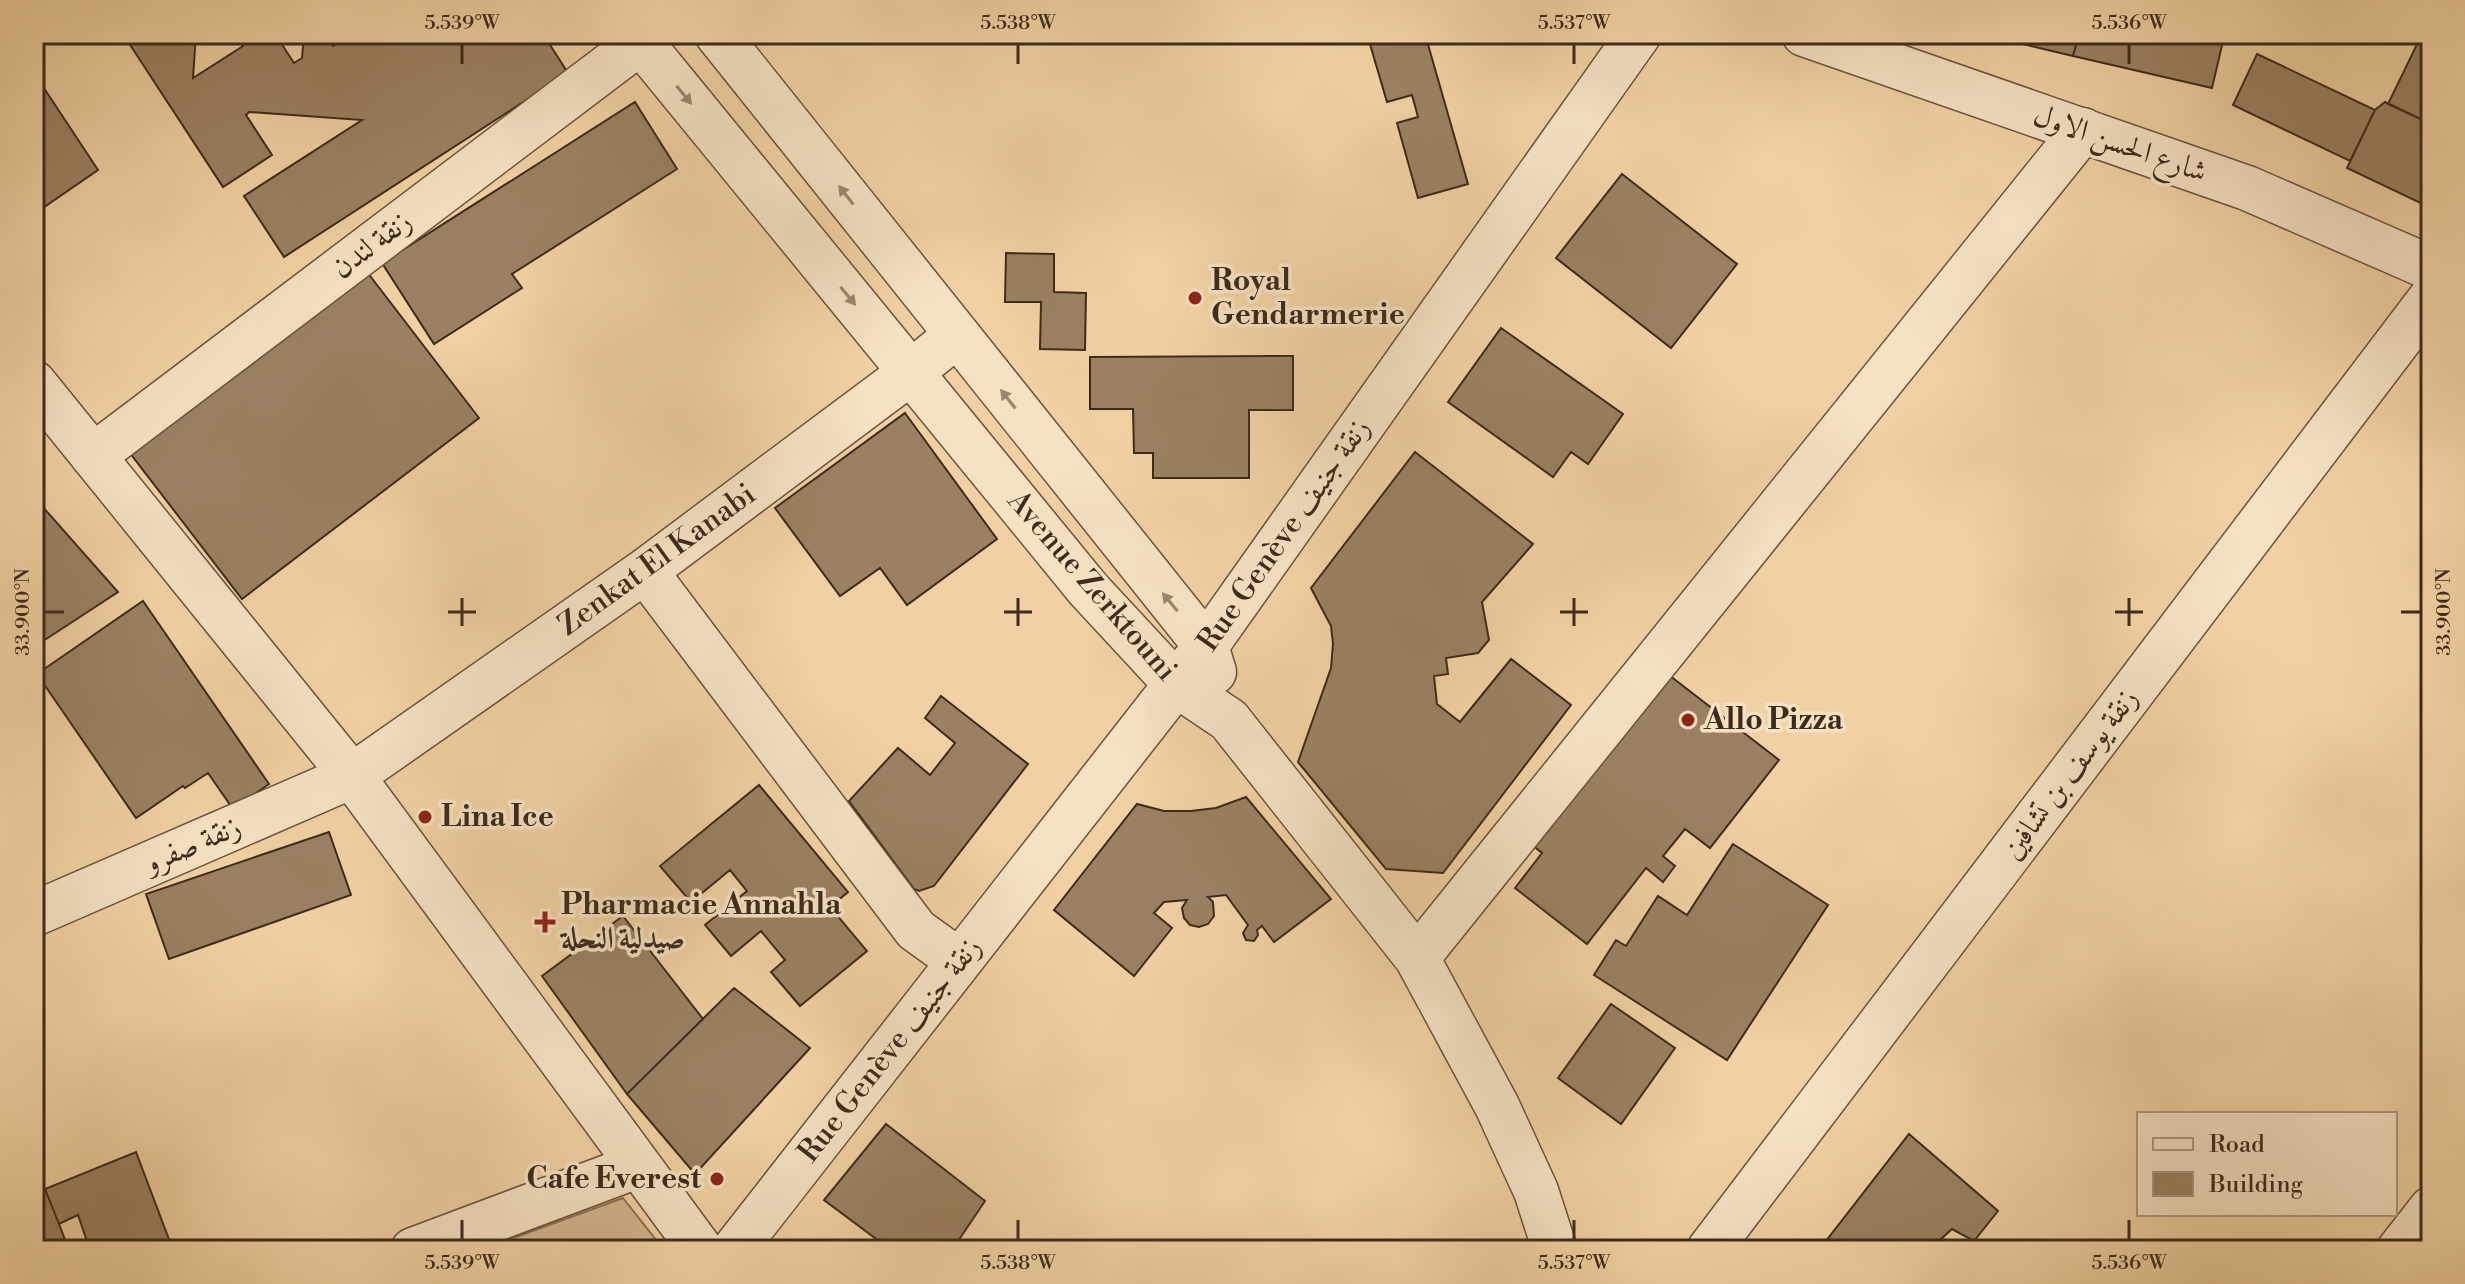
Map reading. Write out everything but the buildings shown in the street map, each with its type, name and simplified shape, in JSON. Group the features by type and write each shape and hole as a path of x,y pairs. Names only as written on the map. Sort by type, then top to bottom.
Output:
{"street":[{"name":"Avenue Zerktouni","path":"717,34 1206,646 1229,720"},
{"name":"Rue Genève زنقة جنيف","path":"734,1250 1177,685 1639,34"},
{"name":"شارع الحسن الاول","path":"1805,34 2247,188 2431,268"},
{"name":"Avenue Zerktouni","path":"642,37 910,373 1088,589 1177,685 1229,720"},
{"name":"زنقة لندن","path":"93,456 642,37"},
{"path":"1417,958 2083,130"},
{"name":"زنقة يوسف بن تشافين","path":"1709,1250 2431,298"},
{"name":"Zenkat El Kanabi","path":"352,776 645,571 957,335"},
{"path":"34,383 352,776 701,1250"},
{"path":"645,571 916,930 959,961"},
{"path":"1229,720 1417,958 1497,1106 1536,1191 1555,1250"},
{"name":"زنقة صفرو","path":"34,914 352,776"},
{"path":"413,1250 637,1166"},
{"path":"2399,1250 2431,1209"}],"shaded area":[{"path":"623,1198 664,1250 480,1250"}],"place":[{"name":"Royal Gendarmerie","path":"1195,298"},
{"name":"Allo Pizza","path":"1688,720"},
{"name":"Lina Ice","path":"425,817"},
{"name":"Pharmacie Annahla صيدلية النحلة","path":"545,922"},
{"name":"Cafe Everest","path":"717,1179"}]}
